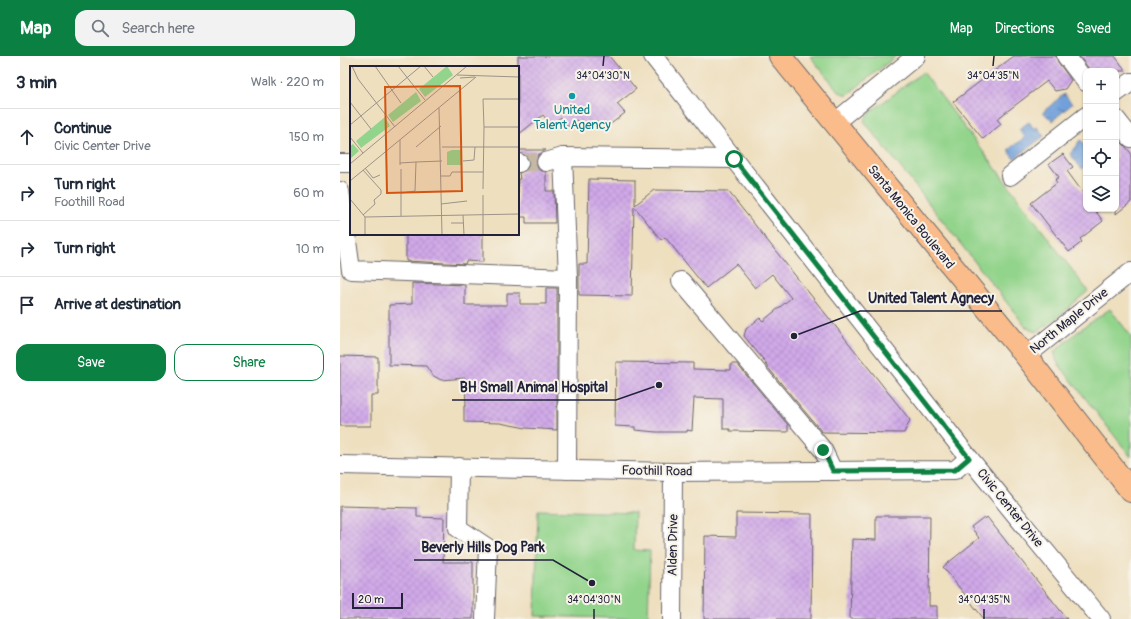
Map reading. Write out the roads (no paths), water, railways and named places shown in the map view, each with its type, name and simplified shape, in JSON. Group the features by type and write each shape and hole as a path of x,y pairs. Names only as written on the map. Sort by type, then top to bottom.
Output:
{"main road":[{"name":"Santa Monica Boulevard","path":"780,56 1026,356 1131,491"}],"street":[{"name":"Civic Center Drive","path":"653,56 969,458 1101,619"},
{"path":"834,123 916,56"},
{"path":"1066,56 1083,78"},
{"path":"1119,91 1131,82"},
{"path":"1010,176 1083,118"},
{"path":"1119,123 1131,138"},
{"path":"546,162 563,157 734,159"},
{"path":"563,157 568,278 567,470"},
{"path":"340,191 351,270 568,278"},
{"name":"North Maple Drive","path":"1026,356 1131,272"},
{"path":"681,281 823,450 833,471"},
{"name":"Foothill Road","path":"340,465 673,472 955,470 969,458"},
{"path":"459,467 458,528 488,548 485,619"},
{"name":"Alden Drive","path":"672,619 673,472"}],"water":[{"path":"1064,94 1072,104 1052,121 1043,112"},
{"path":"1029,122 1034,129 1037,127 1044,136 1014,159 1008,150 1025,137 1019,129"},
{"path":"1081,140 1083,144 1082,169 1070,154 1077,146"}],"tunnel":[{"path":"519,163 546,162"}],"place":[{"name":"United Talent Agency","path":"572,96"},
{"name":"United Talent Agnecy","path":"794,336"},
{"name":"BH Small Animal Hospital","path":"659,385"},
{"name":"Beverly Hills Dog Park","path":"592,583"}]}
